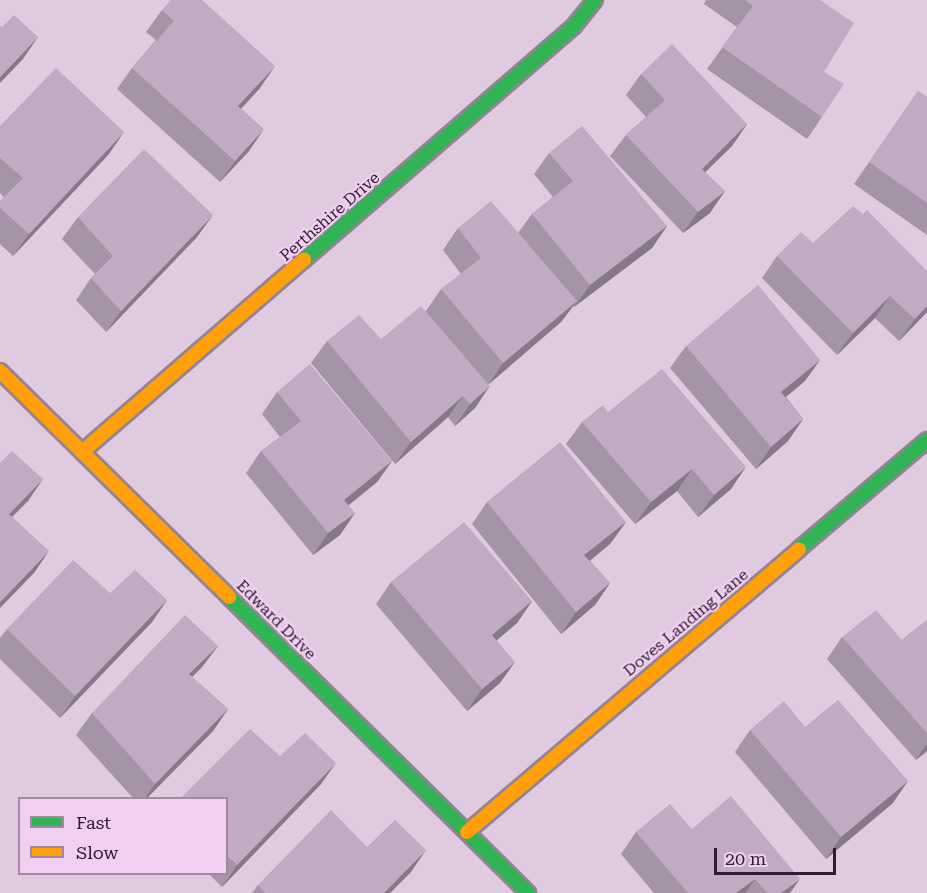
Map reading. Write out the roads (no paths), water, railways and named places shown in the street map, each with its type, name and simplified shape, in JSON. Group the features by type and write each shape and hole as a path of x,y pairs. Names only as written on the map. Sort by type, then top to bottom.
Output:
{"street":[{"name":"Perthshire Drive","path":"82,452 574,26 595,0"},
{"name":"Edward Drive","path":"0,371 528,893"},
{"name":"Doves Landing Lane","path":"466,832 927,440"}]}
